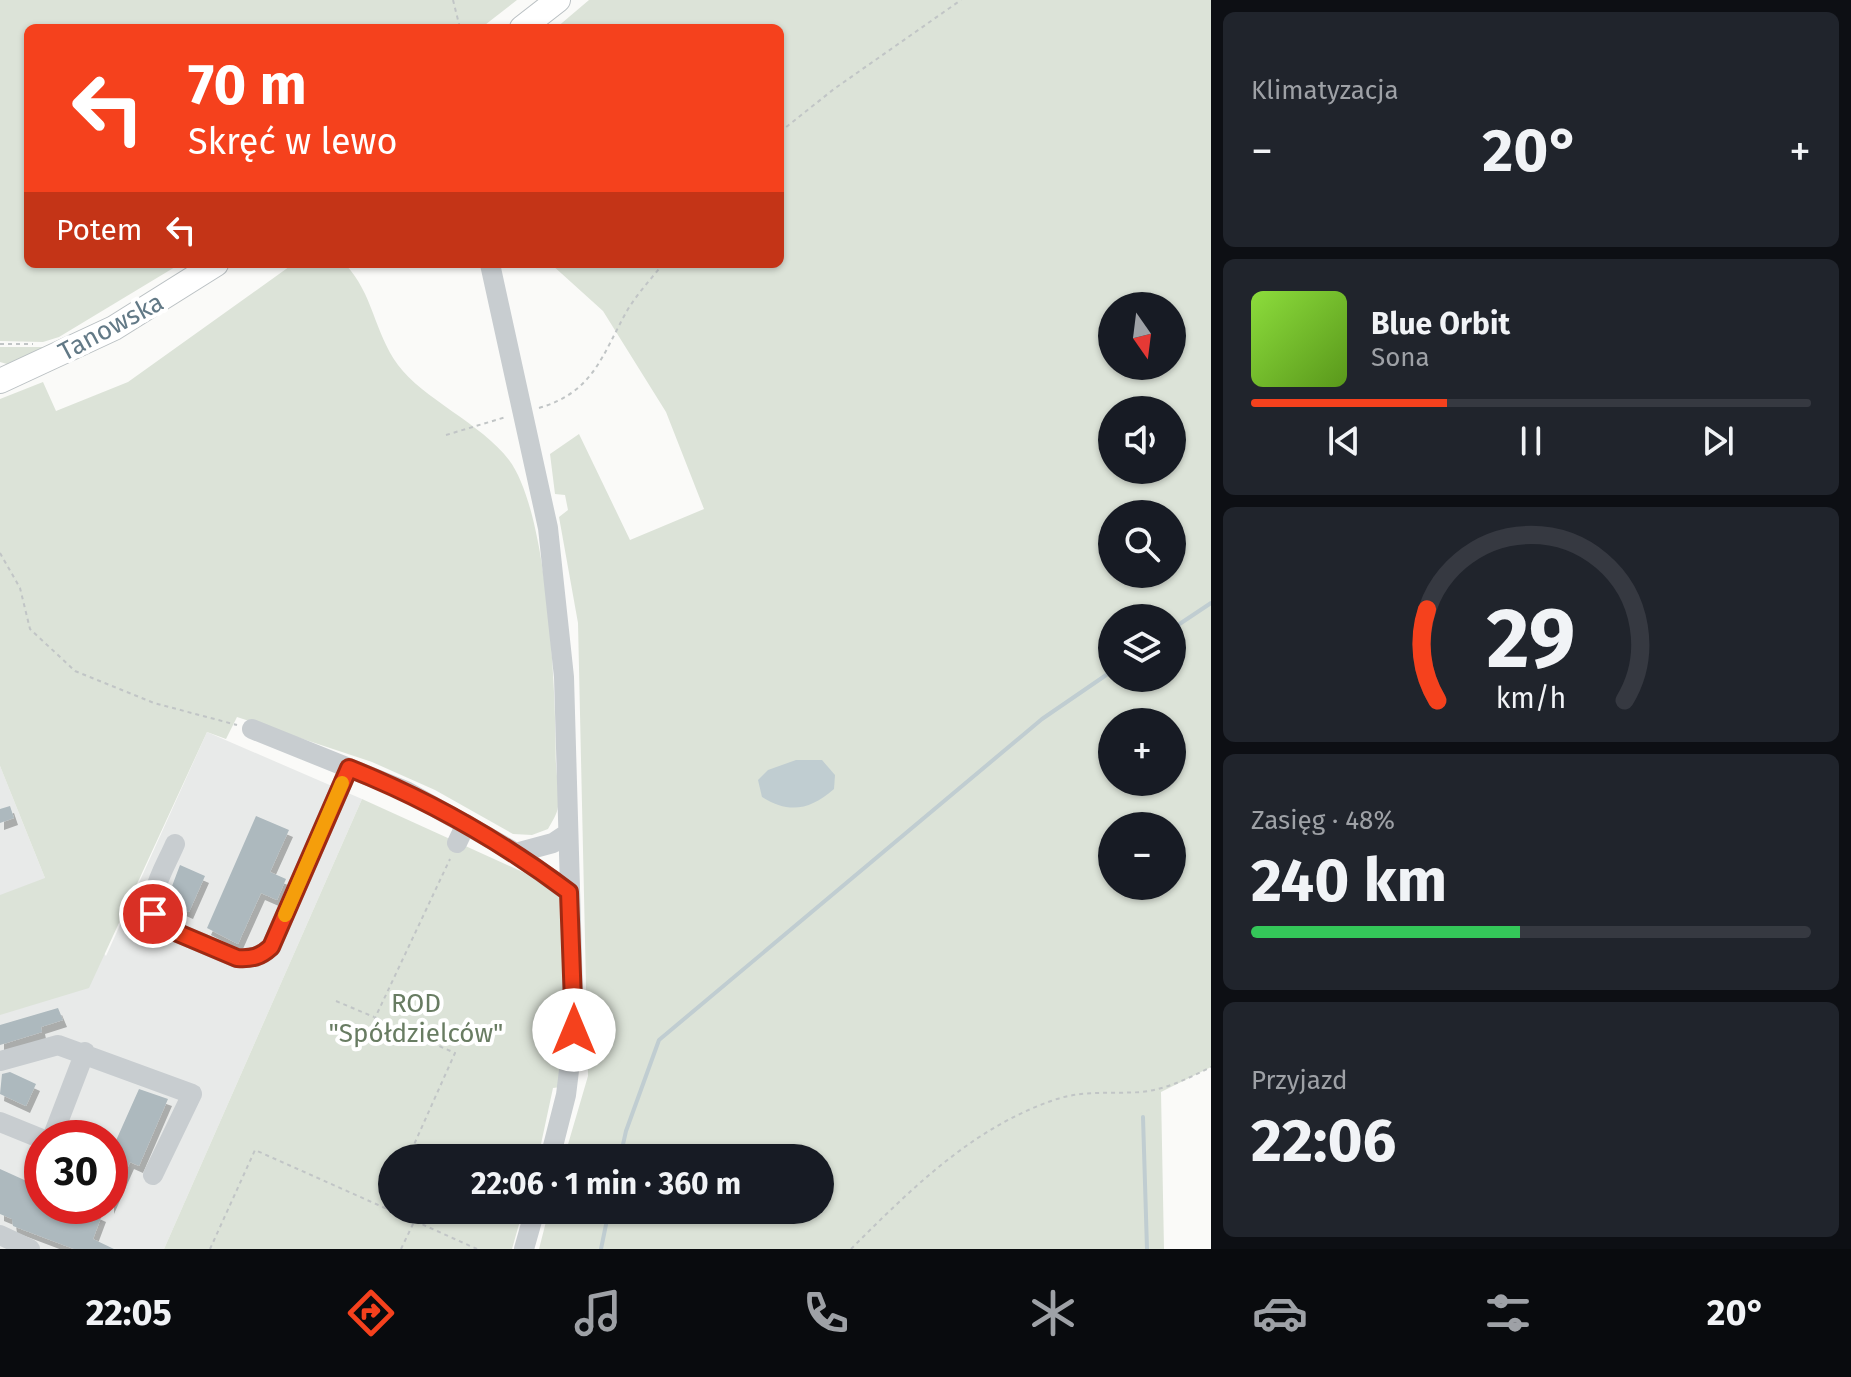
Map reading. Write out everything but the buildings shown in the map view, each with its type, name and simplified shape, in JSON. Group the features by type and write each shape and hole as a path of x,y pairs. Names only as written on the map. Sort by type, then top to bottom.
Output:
{"main road":[{"path":"527,24 558,0"},
{"name":"Tanowska","path":"0,381 125,322 210,268"}],"street":[{"path":"491,268 548,528 561,633 572,1052 564,1105 554,1144"},
{"path":"252,729 406,791 516,853 569,892"},
{"path":"175,844 153,896 156,920 237,958 250,959 262,955 271,947 349,768"},
{"path":"457,843 466,824"},
{"path":"516,853 553,843 568,833"},
{"path":"0,1061 58,1045 85,1052 192,1094 153,1175"},
{"path":"59,1120 85,1052"},
{"path":"0,1122 24,1132"},
{"path":"524,1249 531,1224"},
{"path":"0,1235 30,1249"}],"path":[{"path":"453,0 459,24"},
{"path":"784,129 834,89 961,0"},
{"path":"446,435 564,401 590,379 630,306 660,268"},
{"path":"0,553 20,588 30,629 75,671 154,703 252,729"},
{"path":"375,1018 457,843"},
{"path":"336,1001 455,1053 414,1144"},
{"path":"851,1249 924,1180 988,1129 1056,1099 1084,1093 1143,1092 1173,1085 1211,1067"},
{"path":"210,1249 255,1150 378,1205"},
{"path":"401,1249 414,1224"},
{"path":"422,1224 477,1249"}],"shaded area":[{"path":"207,732 362,799 164,1249 0,1249 0,766 45,878 106,956"},
{"path":"796,760 822,760 835,775 834,789 816,802 799,807 781,806 762,797 758,780 768,770"}],"green space":[{"path":"0,0 517,0 486,24 24,24 24,268 173,268 59,337 43,342 0,341"},
{"path":"589,0 1211,0 1211,1067 1161,1092 1164,1249 539,1249 545,1224 834,1224 834,1144 568,1144 588,1076 578,623 559,517 568,510 565,495 555,494 550,454 579,434 630,540 704,509 666,412 603,311 555,268 784,268 784,24 561,24"},
{"path":"287,268 348,268 362,288 383,339 398,365 422,389 497,447 509,460 523,485 533,520 548,606 557,812 548,829 532,835 513,834 435,790 372,762 237,717 226,739 207,732 89,988 0,1015 0,895 45,878 0,766 0,399 43,382 56,411 128,382"},
{"path":"0,347 47,347 14,366 0,362"},
{"name":"ROD \"Spółdzielców\"","path":"362,799 549,884 563,899 566,1025 561,1087 553,1088 541,1144 378,1144 378,1224 519,1224 512,1249 164,1249"}],"waterway":[{"path":"1186,620 1211,603"},
{"path":"623,1144 659,1040 1042,719 1098,681"},
{"path":"1143,1117 1147,1249"},
{"path":"601,1249 606,1224"}],"slow traffic":[{"path":"285,915 342,783"}],"route":[{"path":"153,914 159,925 237,958 250,959 262,955 271,947 349,768 406,791 466,824 509,849 569,892 574,1030"}]}
